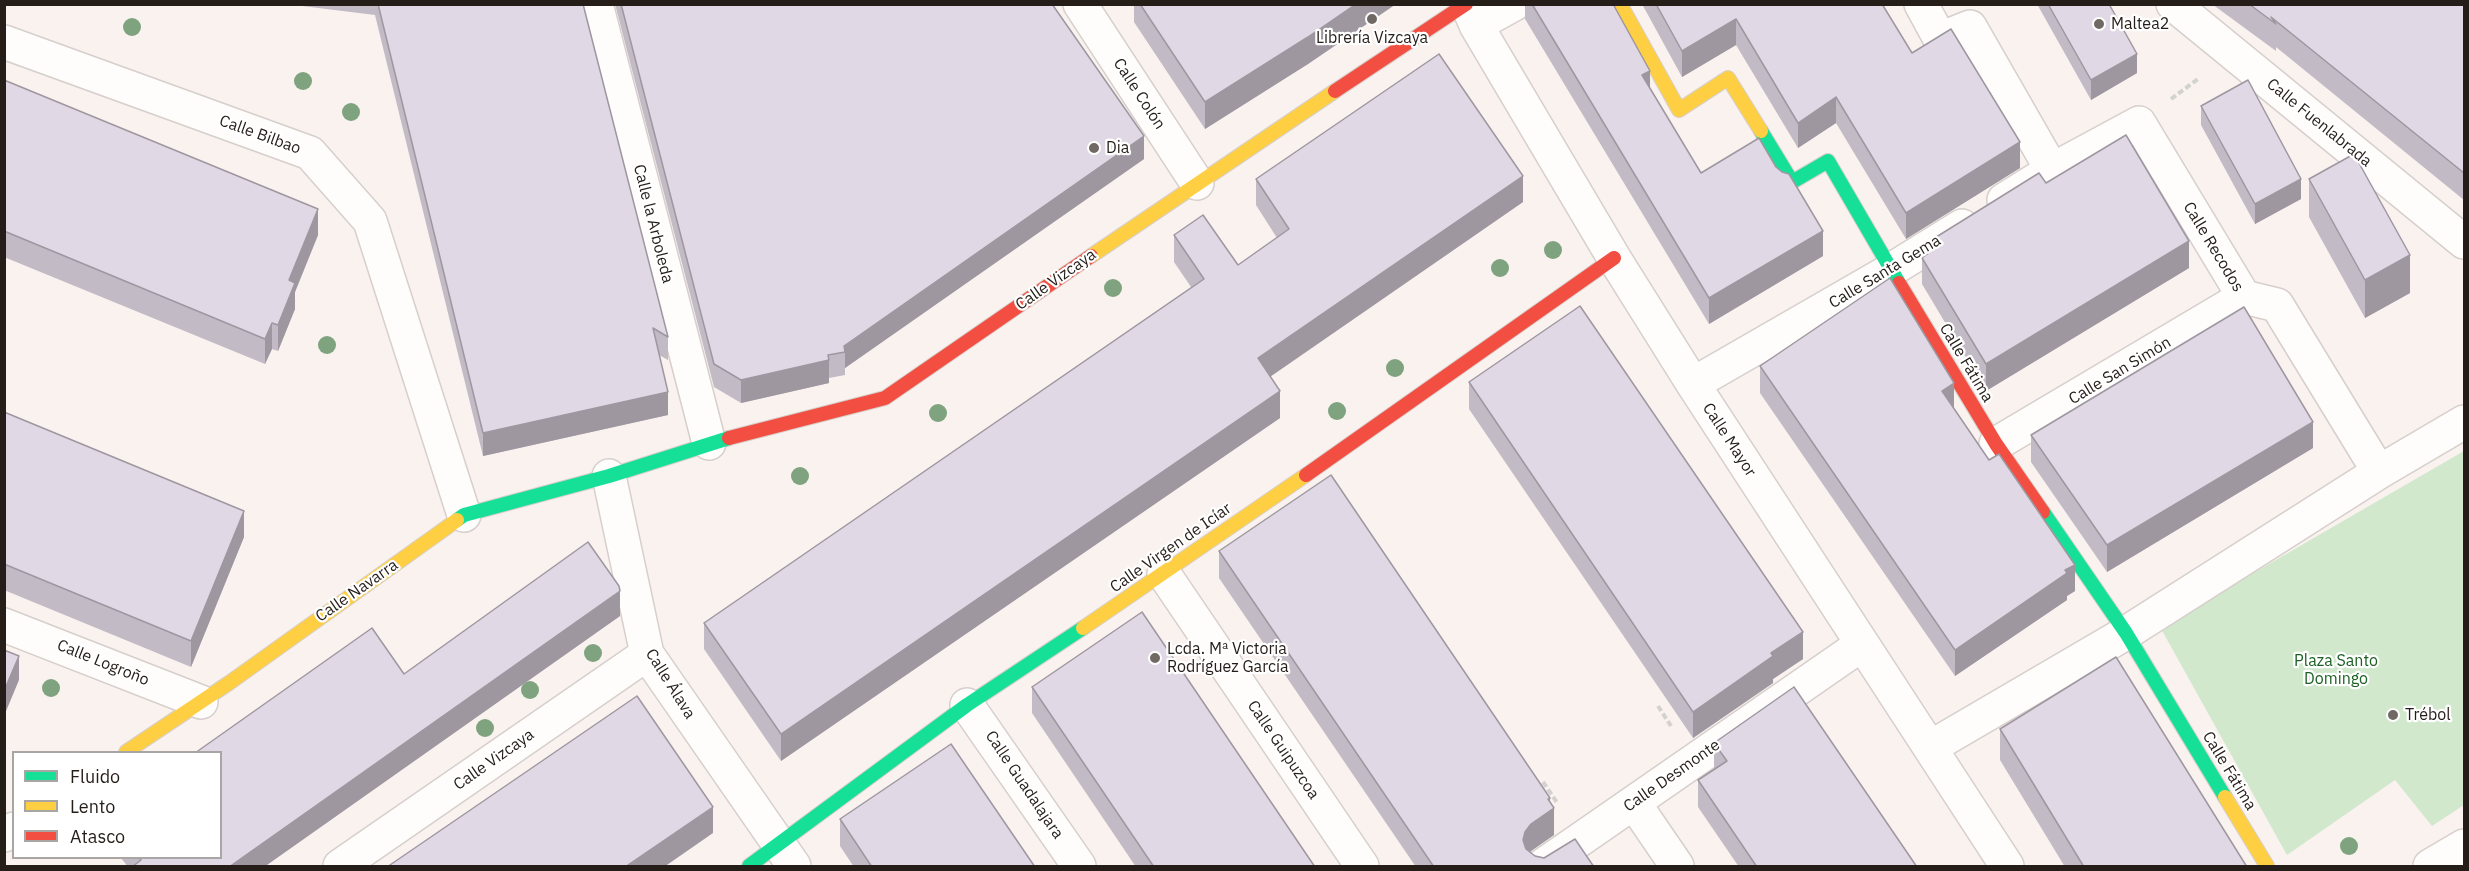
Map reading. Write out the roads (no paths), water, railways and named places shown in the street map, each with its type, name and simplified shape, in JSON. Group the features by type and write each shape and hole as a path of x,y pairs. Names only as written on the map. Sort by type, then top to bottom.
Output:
{"street":[{"name":"Calle la Arboleda","path":"596,4 710,443"},
{"name":"Calle Colón","path":"1080,4 1197,183"},
{"path":"1469,11 1514,4"},
{"name":"Calle Fátima","path":"1620,4 1679,110 1728,78 1792,182 1828,161 1996,444 2126,633 2267,867"},
{"path":"1921,4 1940,39 1970,27 2052,170"},
{"name":"Calle Fuenlabrada","path":"2173,4 2464,242"},
{"name":"Calle Vizcaya","path":"609,476 710,443 885,398 1197,183 1469,11"},
{"name":"Calle Mayor","path":"1469,11 1614,258 1693,384 2007,867"},
{"name":"Calle Bilbao","path":"4,42 310,153 370,221 464,515"},
{"name":"Calle Santa Gema","path":"1693,384 1891,270 2052,170 2139,123"},
{"name":"Calle Recodos","path":"2139,123 2244,297 2277,305 2379,472"},
{"name":"Calle Virgen de Icíar","path":"749,867 786,856 967,705 1164,574 1614,258"},
{"name":"Calle San Simón","path":"1996,444 2244,297"},
{"path":"1931,747 2126,633 2379,472 2464,422"},
{"name":"Calle Navarra","path":"129,751 464,515 609,476"},
{"name":"Calle Álava","path":"609,476 647,654 786,856"},
{"name":"Calle Guipuzcoa","path":"1164,574 1362,867"},
{"name":"Calle Logroño","path":"4,625 201,702"},
{"name":"Calle Desmonte","path":"1542,867 1861,645"},
{"name":"Calle Vizcaya","path":"340,867 647,654"},
{"name":"Calle Guadalajara","path":"967,705 1079,867"},
{"path":"1634,802 1677,867"},
{"path":"2430,867 2464,846"}],"place":[{"name":"Librería Vizcaya","path":"1372,19"},
{"name":"Maltea2","path":"2099,24"},
{"name":"Dia","path":"1094,148"},
{"name":"Lcda. Mª Victoria Rodríguez García","path":"1155,658"},
{"name":"Trébol","path":"2393,715"}],"park label":[{"name":"Plaza Santo Domingo","path":"2336,670"}]}
